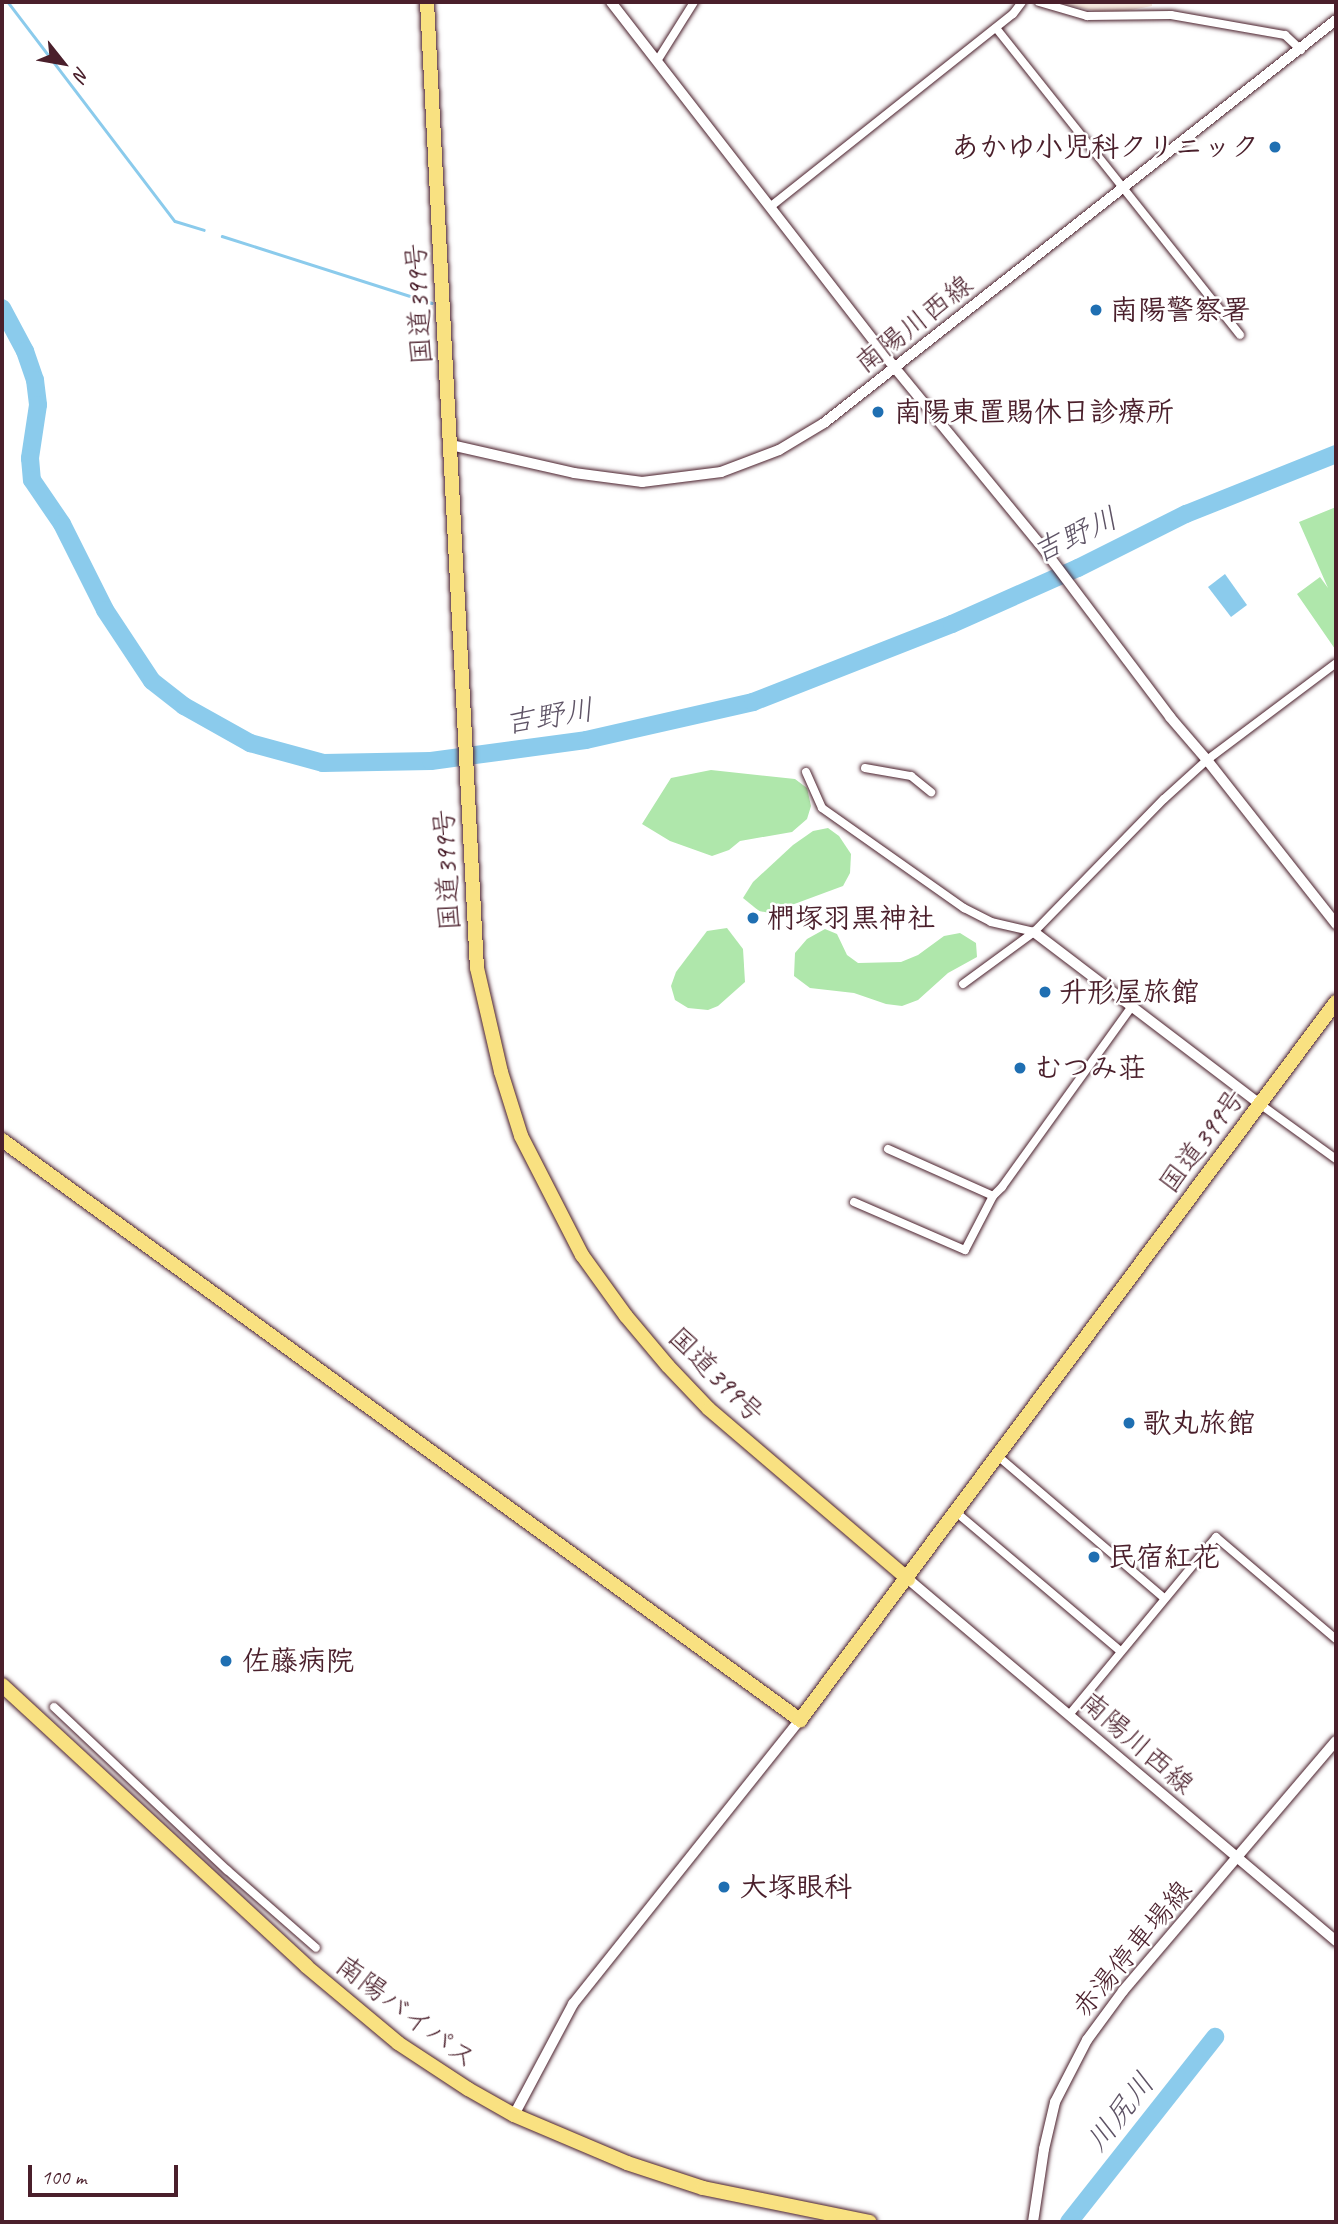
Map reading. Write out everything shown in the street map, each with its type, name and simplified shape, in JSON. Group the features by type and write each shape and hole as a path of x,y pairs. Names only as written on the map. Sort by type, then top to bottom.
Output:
{"highway":[{"name":"国道399号","path":"427,2 477,968 521,1136 582,1255 626,1317 709,1409 908,1579"},
{"name":"国道399号","path":"800,1720 908,1579 1336,1002"},
{"path":"2,1140 800,1720"},
{"name":"南陽バイパス","path":"2,1685 306,1966 398,2043 468,2089 514,2115 627,2163 703,2189 870,2222"}],"main road":[{"name":"南陽川西線","path":"451,445 613,480 642,482 692,478 721,472 791,444 824,423 895,368 1336,20"},
{"name":"南陽川西線","path":"908,1579 1336,1941"},
{"path":"514,2115 573,2004 800,1720"},
{"name":"赤湯停車場線","path":"1034,2222 1044,2149 1055,2102 1070,2068 1107,2010 1336,1741"}],"street":[{"path":"611,2 895,368 1039,543 1170,717 1208,760 1336,924"},
{"path":"657,61 694,2"},
{"path":"770,207 1013,15 1021,2"},
{"path":"1040,2 1087,16 1171,15 1285,36 1301,50"},
{"path":"996,28 1240,335"},
{"path":"963,984 1034,932 1164,799 1208,760 1336,663"},
{"path":"865,768 911,776 931,792"},
{"path":"806,772 822,808 953,901 991,922 1034,932 1260,1104 1336,1158"},
{"path":"854,1202 965,1250 993,1196 1133,1005"},
{"path":"888,1149 993,1196"},
{"path":"999,1457 1164,1598"},
{"path":"957,1513 1119,1650"},
{"path":"1069,1715 1119,1650 1216,1537 1336,1639"},
{"path":"54,1707 227,1870 316,1948"}],"shaded area":[{"path":"1054,2 1152,2 1152,6 1109,14"}],"green space":[{"path":"1336,507 1335,649 1297,594 1320,577 1328,588 1299,522"},
{"path":"711,770 795,779 807,788 811,806 807,819 792,832 740,841 729,850 712,856 670,841 642,824 671,778"},
{"path":"828,828 839,836 851,854 850,873 843,886 770,913 759,911 743,898 753,882 793,845 813,831"},
{"path":"727,928 743,949 745,982 718,1006 708,1010 688,1008 675,1000 671,986 676,972 707,931"},
{"path":"825,929 837,934 847,955 858,963 901,962 918,955 944,936 960,933 976,943 977,957 948,973 918,1000 902,1006 886,1004 854,993 810,988 794,976 795,953 807,939"}],"water":[{"path":"1225,574 1247,605 1231,617 1208,587"}],"waterway":[{"path":"8,2 175,221 204,230"},
{"path":"222,236 432,303"},
{"name":"吉野川","path":"2,308 25,351 35,380 38,405 30,458 32,480 62,524 105,610 152,681 184,706 250,743 323,763 431,761 586,740 753,702 952,624 1078,568 1186,514 1336,454"},
{"name":"川尻川","path":"1069,2222 1215,2037"}],"place":[{"name":"あかゆ小児科クリニック","path":"1275,147"},
{"name":"南陽警察署","path":"1096,310"},
{"name":"南陽東置賜休日診療所","path":"878,412"},
{"name":"椚塚羽黒神社","path":"753,918"},
{"name":"升形屋旅館","path":"1045,992"},
{"name":"むつみ荘","path":"1020,1068"},
{"name":"歌丸旅館","path":"1129,1423"},
{"name":"民宿紅花","path":"1094,1557"},
{"name":"佐藤病院","path":"226,1661"},
{"name":"大塚眼科","path":"724,1887"}]}
